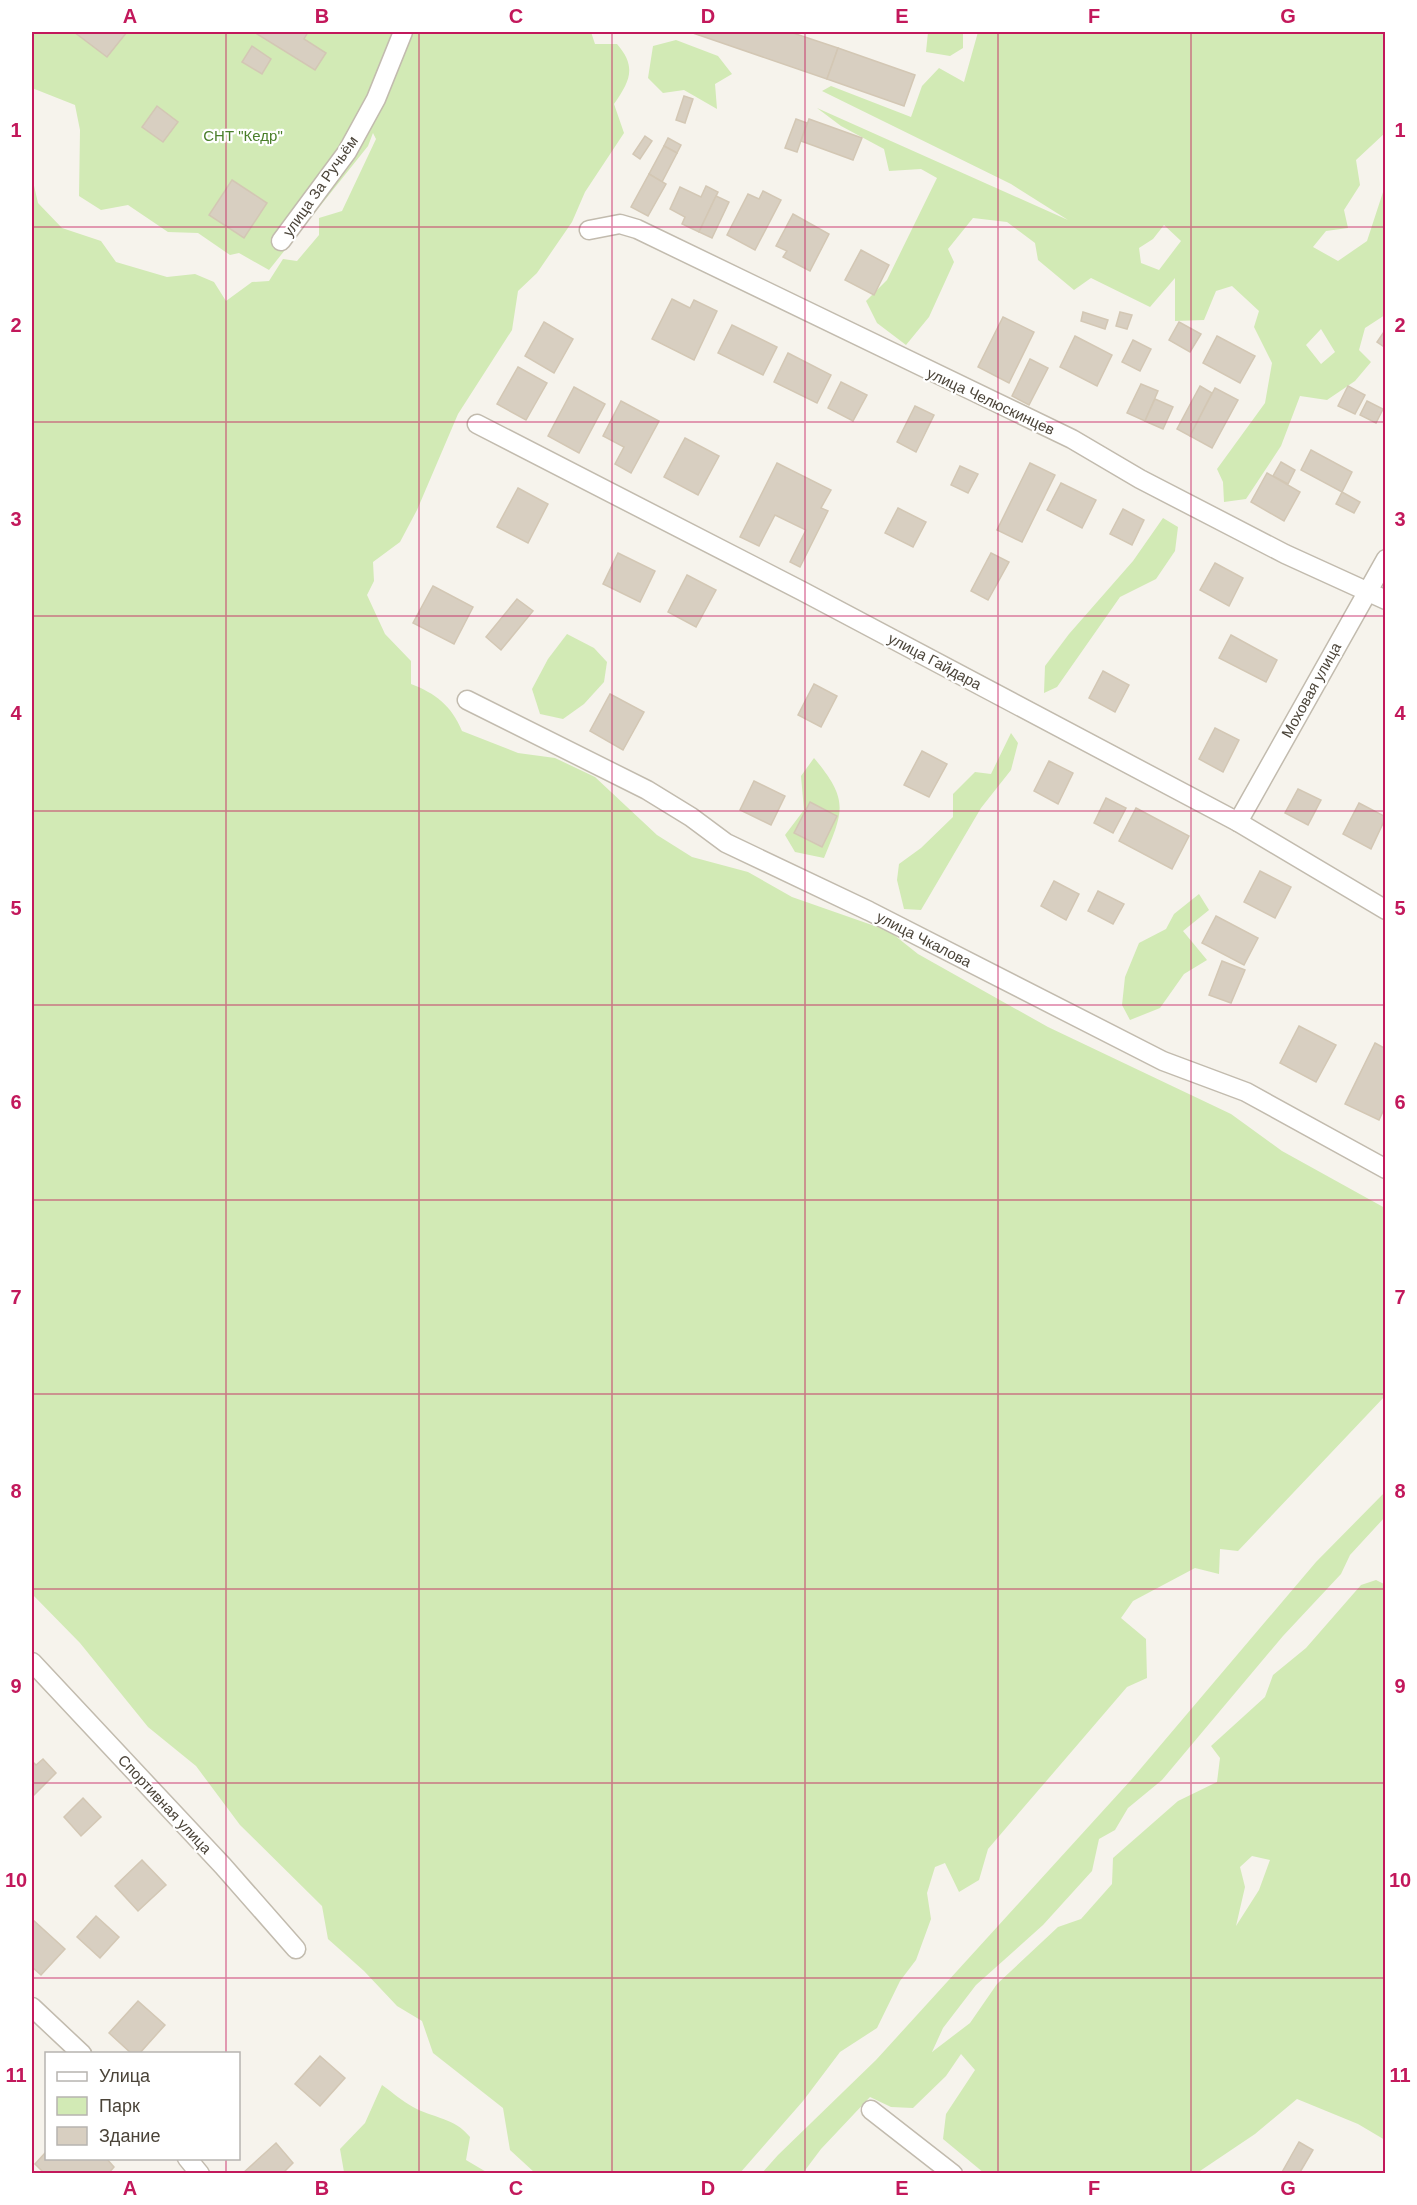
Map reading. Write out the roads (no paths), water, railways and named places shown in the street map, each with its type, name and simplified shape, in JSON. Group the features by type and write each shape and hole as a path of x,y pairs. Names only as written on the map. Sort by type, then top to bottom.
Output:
{"street":[{"name":"улица За Ручьём","path":"281,241 348,152 376,99 403,32"},
{"name":"улица Челюскинцев","path":"589,230 620,224 637,229 1072,439 1140,479 1275,549 1386,600"},
{"name":"улица Гайдара","path":"477,424 802,591 1238,822 1386,910"},
{"name":"Моховая улица","path":"1238,822 1386,559"},
{"name":"улица Чкалова","path":"467,700 647,790 691,817 726,843 869,911 1163,1061 1246,1092 1386,1169"},
{"name":"Спортивная улица","path":"32,1662 223,1866 296,1949"},
{"path":"32,2007 80,2052"},
{"path":"871,2110 952,2174"},
{"path":"189,2160 200,2174"}],"park label":[{"name":"СНТ \"Кедр\"","path":"243,135"}]}
